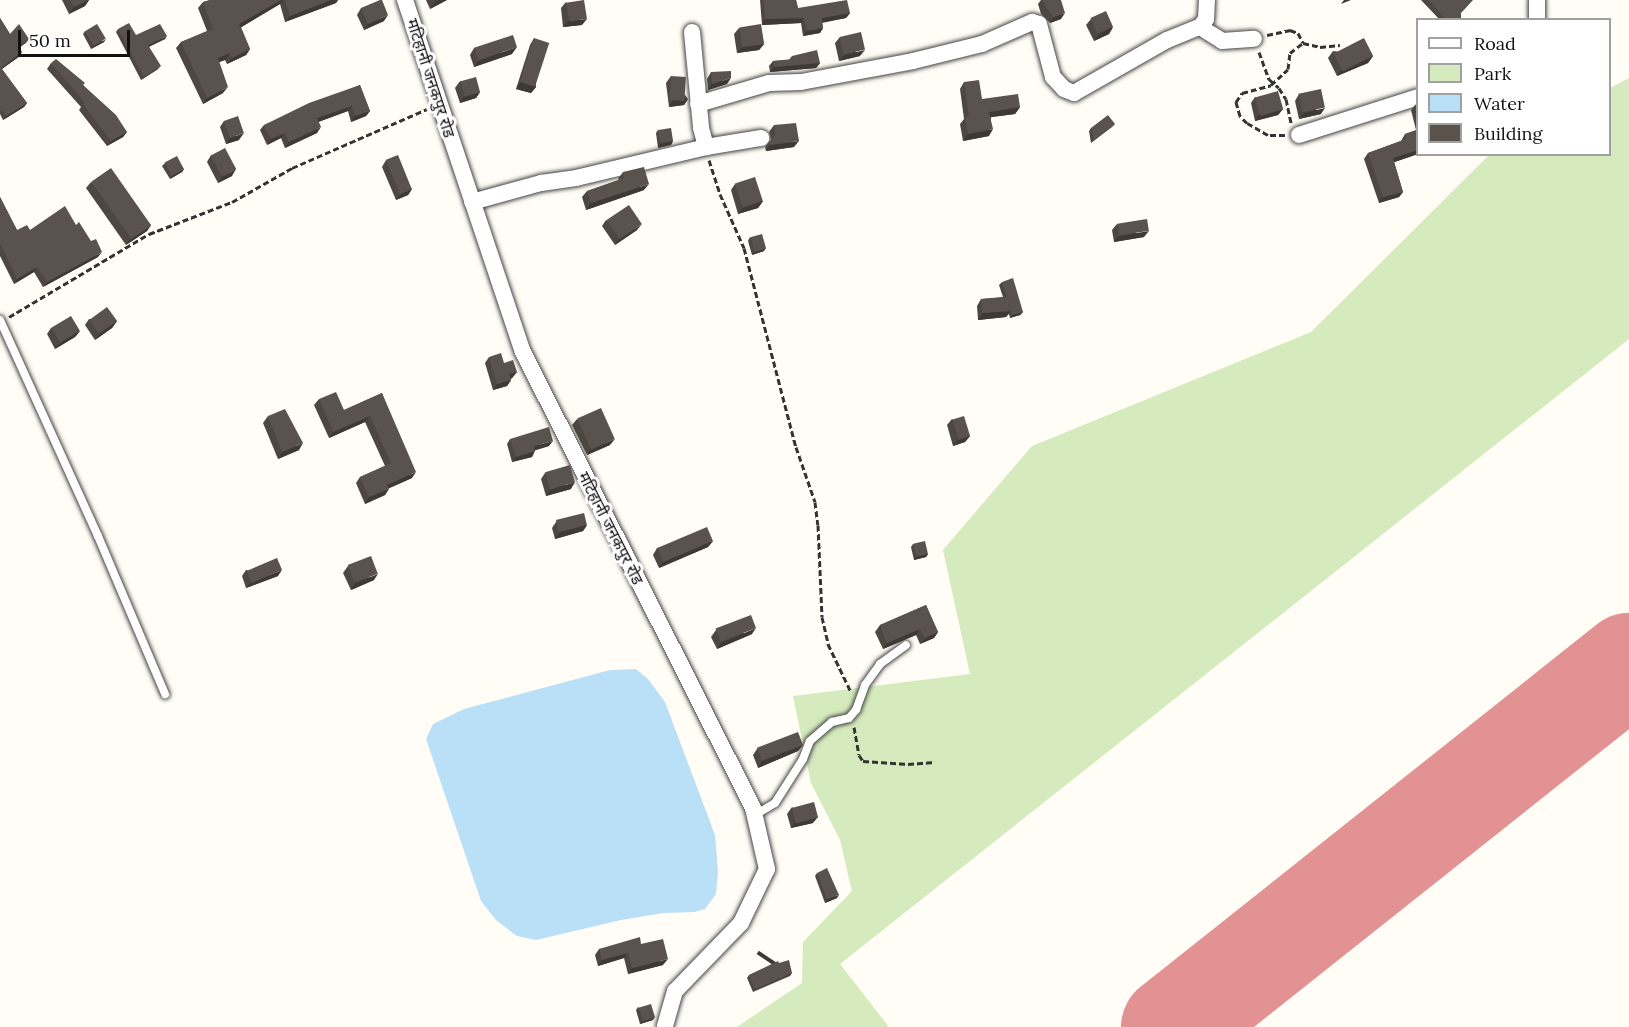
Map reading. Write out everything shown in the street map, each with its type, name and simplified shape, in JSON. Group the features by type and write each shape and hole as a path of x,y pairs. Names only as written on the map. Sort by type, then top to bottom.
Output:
{"street":[{"name":"मटिहानी जनकपुर रोड","path":"405,0 523,352 755,815 768,870 741,923 675,991 665,1027"},
{"path":"698,104 769,83 801,82 913,61 982,44 1014,31 1024,23 1032,22 1039,24 1053,77 1064,89 1074,93 1167,40 1200,27 1206,20 1207,0"},
{"path":"1537,0 1537,18"},
{"path":"1200,27 1222,41 1255,39"},
{"path":"692,32 698,104 706,147"},
{"path":"1298,135 1416,98"},
{"path":"472,202 541,183 576,178 706,147 761,138"}],"lane":[{"path":"1,320 165,694"},
{"path":"755,815 775,803 803,759 810,741 832,722 849,718 858,704 865,685 880,664 906,645"}],"path":[{"path":"1304,43 1290,53 1288,69 1273,83 1242,93 1236,102 1240,116 1268,135 1298,135 1290,121 1286,99 1273,83 1264,71 1255,39 1290,30 1298,33 1304,43 1320,47 1340,45"},
{"path":"1,320 149,234 232,202 292,168 440,104"},
{"path":"706,147 713,177 744,248 796,447 814,502 818,525 822,617 828,644 858,704"},
{"path":"849,718 863,761 908,764 935,762"}],"green space":[{"path":"1629,78 1629,339 840,964 889,1027 737,1027 802,983 803,942 852,891 840,840 811,783 793,696 970,674 943,550 1032,446 1311,332 1488,156 1611,156 1611,87"}],"water":[{"path":"636,669 648,679 665,702 715,835 718,872 716,894 705,909 695,912 664,913 621,920 536,940 517,936 496,920 481,901 426,739 433,724 464,709 610,670"}],"building":[{"path":"70,0 88,0 74,7"},
{"path":"210,0 281,0 239,24 250,49 232,58 230,53 218,58 228,87 207,98 181,42 213,29 203,2"},
{"path":"285,0 331,0 290,16"},
{"path":"380,0 388,15 368,24 361,8"},
{"path":"584,0 587,19 569,22 566,3"},
{"path":"764,0 796,0 798,8 847,0 850,13 822,18 823,28 807,31 804,18 765,19"},
{"path":"1043,0 1061,0 1065,13 1054,17"},
{"path":"1428,0 1472,0 1461,12 1460,18 1445,18"},
{"path":"1106,11 1113,27 1097,33 1090,18"},
{"path":"0,18 10,34 19,24 29,39 19,46 22,52 1,68 27,103 6,116 2,110 0,112"},
{"path":"129,23 136,35 160,24 167,36 148,45 161,66 144,77 118,29"},
{"path":"97,24 106,39 94,46 85,31"},
{"path":"761,24 764,44 742,47 739,27"},
{"path":"861,32 865,50 844,54 840,37"},
{"path":"513,35 517,47 478,60 474,48"},
{"path":"534,38 549,43 535,87 520,82"},
{"path":"1364,38 1373,56 1343,71 1334,53"},
{"path":"817,50 820,63 774,67 773,61 793,59 792,56"},
{"path":"56,59 85,83 83,85 116,115 127,132 111,141 83,104 85,103 51,63"},
{"path":"731,71 731,78 712,84 711,72"},
{"path":"671,76 686,77 684,101 669,100"},
{"path":"476,77 480,92 465,97 461,81"},
{"path":"979,80 982,99 1018,94 1020,107 989,112 993,129 968,134 965,118 969,117 964,82"},
{"path":"360,85 370,111 355,116 352,106 317,118 321,127 289,142 285,133 271,139 264,125 309,103"},
{"path":"1321,89 1325,108 1302,112 1299,94"},
{"path":"1278,91 1283,109 1260,116 1255,98"},
{"path":"1108,115 1115,124 1094,140 1091,128"},
{"path":"238,116 244,133 230,138 224,121"},
{"path":"796,123 799,141 770,145 775,135 774,125"},
{"path":"671,128 673,141 660,143 658,130"},
{"path":"1416,131 1416,151 1393,158 1403,192 1383,197 1368,153 1406,139 1405,134"},
{"path":"225,148 236,169 222,177 211,156"},
{"path":"398,155 412,189 400,194 386,160"},
{"path":"177,156 184,169 172,176 165,163"},
{"path":"644,167 649,184 591,203 587,191 624,178 623,172"},
{"path":"111,168 151,225 131,239 91,182"},
{"path":"755,177 763,201 743,207 735,183"},
{"path":"0,197 17,230 27,225 30,230 65,206 76,225 79,222 91,241 96,239 102,252 47,282 37,267 17,279 0,243"},
{"path":"629,205 642,224 619,239 607,220"},
{"path":"1147,219 1149,231 1119,236 1117,224"},
{"path":"762,234 766,248 755,252 750,237"},
{"path":"1013,278 1023,312 1012,315 1009,297 1007,297 1002,282"},
{"path":"1009,297 1010,311 982,313 981,299"},
{"path":"107,307 117,321 99,334 89,320"},
{"path":"71,316 80,331 60,342 51,328"},
{"path":"501,353 504,363 513,360 517,372 509,374 511,380 497,384 489,357"},
{"path":"336,392 344,410 382,393 416,472 387,485 389,489 369,497 360,477 391,463 370,416 333,432 319,399"},
{"path":"601,408 615,439 591,450 577,419"},
{"path":"285,409 303,443 282,452 268,416"},
{"path":"964,416 970,436 959,440 953,420"},
{"path":"549,427 553,441 534,446 535,451 516,457 510,439"},
{"path":"570,465 575,482 550,489 545,472"},
{"path":"584,513 587,525 559,532 556,520"},
{"path":"707,527 713,541 663,562 657,548"},
{"path":"925,541 928,554 916,556 913,544"},
{"path":"371,556 378,574 354,583 348,565"},
{"path":"277,558 282,570 252,583 247,571"},
{"path":"926,605 938,632 925,638 920,629 887,643 880,625"},
{"path":"751,615 756,628 721,642 716,629"},
{"path":"798,732 803,745 762,761 757,748"},
{"path":"814,802 818,817 796,823 792,808"},
{"path":"827,868 839,895 827,899 817,873"},
{"path":"640,937 641,944 663,939 668,959 632,968 628,953 602,960 599,949"},
{"path":"789,960 792,973 755,989 749,975 778,961 779,963"},
{"path":"651,1004 655,1017 643,1021 639,1008"}],"runway":[{"path":"1172,1027 1629,664"}]}
